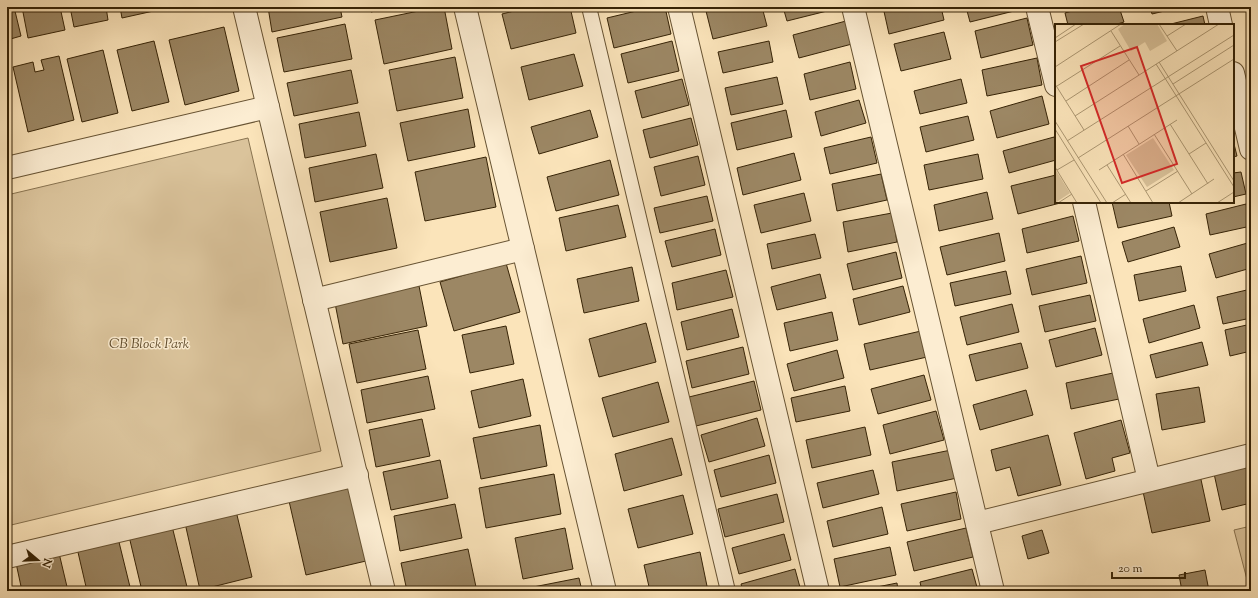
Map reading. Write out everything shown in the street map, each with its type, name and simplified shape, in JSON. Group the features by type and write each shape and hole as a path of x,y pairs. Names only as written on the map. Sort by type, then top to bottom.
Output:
{"street":[{"path":"244,7 384,591"},
{"path":"466,7 605,591"},
{"path":"678,7 818,591"},
{"path":"853,7 993,591"},
{"path":"1037,7 1055,80"},
{"path":"1217,7 1221,24"},
{"path":"1234,78 1251,149"},
{"path":"7,168 268,107"},
{"path":"1084,203 1149,480"},
{"path":"314,300 523,249"},
{"path":"977,522 1251,455"},
{"path":"7,557 357,475"}],"lane":[{"path":"589,7 728,591"}],"green space":[{"name":"CB Block Park","path":"248,138 321,451 7,526 7,195"},
{"path":"1251,526 1251,591 1250,591 1234,530"}],"building":[{"path":"7,7 14,7 21,36 7,40"},
{"path":"22,7 60,7 65,30 28,38"},
{"path":"70,7 106,7 108,20 74,27"},
{"path":"120,7 158,7 158,10 122,18"},
{"path":"268,7 340,7 342,17 272,32"},
{"path":"370,7 392,7 371,12"},
{"path":"444,7 452,49 384,64 375,20"},
{"path":"530,7 570,7 576,33 511,49 502,14"},
{"path":"653,7 665,7 671,34 614,48 607,18"},
{"path":"722,7 762,7 767,26 713,39 706,11"},
{"path":"783,7 843,7 787,21"},
{"path":"883,7 941,7 944,20 889,34"},
{"path":"966,7 1021,7 1022,9 970,22"},
{"path":"1086,7 1119,7 1124,22 1117,24 1068,24 1065,13"},
{"path":"1150,7 1181,7 1152,14"},
{"path":"1248,7 1251,7 1251,20"},
{"path":"1203,16 1205,24 1171,24"},
{"path":"1027,18 1033,45 981,58 975,31"},
{"path":"846,21 852,44 799,58 793,35"},
{"path":"345,24 352,59 284,72 277,38"},
{"path":"224,27 239,91 185,105 169,40"},
{"path":"944,32 951,59 901,71 894,44"},
{"path":"154,41 169,102 132,111 117,50"},
{"path":"672,41 679,71 628,83 621,54"},
{"path":"769,41 773,62 723,73 718,52"},
{"path":"103,50 118,113 82,122 67,59"},
{"path":"574,54 583,86 529,100 521,67"},
{"path":"59,56 74,120 28,132 13,67 33,62 35,72 44,70 41,60"},
{"path":"455,57 463,98 397,111 389,70"},
{"path":"1037,58 1042,85 987,96 982,70"},
{"path":"850,62 856,89 810,100 804,74"},
{"path":"351,70 358,103 294,116 287,83"},
{"path":"777,77 783,104 731,115 725,88"},
{"path":"682,79 689,105 642,118 635,91"},
{"path":"961,79 967,103 920,114 914,91"},
{"path":"1042,96 1049,124 997,138 990,111"},
{"path":"859,100 866,123 821,136 815,112"},
{"path":"468,109 475,147 408,161 400,123"},
{"path":"590,110 598,137 539,154 531,127"},
{"path":"786,110 792,137 737,150 731,123"},
{"path":"359,112 366,146 305,158 299,124"},
{"path":"968,116 974,140 926,152 920,127"},
{"path":"691,118 698,145 650,158 643,130"},
{"path":"7,126 11,145 7,146"},
{"path":"871,137 877,163 830,174 824,148"},
{"path":"1054,137 1055,140 1055,160 1009,173 1003,151"},
{"path":"1234,144 1237,156 1234,157"},
{"path":"794,153 801,180 743,195 737,168"},
{"path":"376,154 383,188 315,202 309,168"},
{"path":"978,154 983,179 929,190 924,165"},
{"path":"698,156 705,185 661,196 654,167"},
{"path":"486,157 496,207 425,221 415,172"},
{"path":"610,160 619,195 556,211 547,177"},
{"path":"1241,172 1246,194 1234,197 1234,173"},
{"path":"881,174 887,200 837,211 832,184"},
{"path":"1055,175 1055,203 1060,203 1018,214 1011,186"},
{"path":"987,192 993,219 939,231 934,205"},
{"path":"804,193 811,221 761,233 754,205"},
{"path":"707,196 713,221 660,233 654,208"},
{"path":"387,198 397,248 330,262 320,212"},
{"path":"1112,203 1169,203 1172,216 1118,228"},
{"path":"1246,204 1251,226 1210,235 1206,214"},
{"path":"618,205 626,237 566,251 559,218"},
{"path":"892,213 897,242 848,252 843,222"},
{"path":"1073,216 1079,241 1027,253 1022,229"},
{"path":"1174,227 1180,247 1128,262 1122,242"},
{"path":"715,229 721,255 672,267 665,241"},
{"path":"999,233 1005,261 947,275 940,247"},
{"path":"815,234 821,258 772,269 767,244"},
{"path":"1251,242 1251,268 1216,278 1209,254"},
{"path":"896,252 902,278 853,290 847,264"},
{"path":"1081,256 1087,283 1032,295 1026,269"},
{"path":"506,263 520,312 454,331 440,282"},
{"path":"1181,266 1186,291 1139,301 1134,275"},
{"path":"632,267 639,301 584,313 577,279"},
{"path":"726,270 733,297 677,310 672,283"},
{"path":"1006,271 1011,294 955,306 950,283"},
{"path":"820,274 826,298 777,310 771,287"},
{"path":"418,281 427,326 343,344 334,298"},
{"path":"903,286 910,312 859,325 853,299"},
{"path":"1251,289 1251,318 1223,324 1217,297"},
{"path":"1090,295 1096,321 1045,332 1039,306"},
{"path":"1012,304 1019,332 967,345 960,317"},
{"path":"1194,305 1200,328 1149,343 1143,319"},
{"path":"732,309 739,337 687,350 681,322"},
{"path":"832,312 838,340 790,351 784,323"},
{"path":"646,323 656,362 599,377 589,339"},
{"path":"1251,324 1251,351 1230,356 1225,330"},
{"path":"506,326 514,364 470,373 462,335"},
{"path":"1095,328 1102,355 1056,367 1049,340"},
{"path":"418,330 426,369 357,383 349,344"},
{"path":"921,331 927,357 870,370 864,344"},
{"path":"1202,342 1208,365 1156,378 1150,355"},
{"path":"1021,343 1028,368 976,381 969,355"},
{"path":"743,347 749,374 692,388 686,361"},
{"path":"837,350 844,378 794,391 787,364"},
{"path":"1113,373 1119,399 1071,409 1066,383"},
{"path":"924,375 931,400 878,414 871,389"},
{"path":"428,376 435,409 367,423 361,390"},
{"path":"1248,376 1251,376 1251,392"},
{"path":"523,379 531,416 479,428 471,391"},
{"path":"754,381 761,410 696,426 689,397"},
{"path":"658,382 669,422 613,437 602,398"},
{"path":"845,386 850,411 796,422 791,398"},
{"path":"1199,387 1205,422 1162,430 1156,394"},
{"path":"1026,390 1033,415 980,430 973,405"},
{"path":"936,411 944,440 890,454 883,425"},
{"path":"757,418 765,446 709,462 701,435"},
{"path":"422,419 430,456 376,467 369,430"},
{"path":"1121,420 1130,453 1112,458 1115,471 1086,479 1074,433"},
{"path":"540,425 547,466 481,479 473,438"},
{"path":"865,427 871,455 812,468 806,440"},
{"path":"1048,435 1061,485 1018,496 1010,467 996,471 991,450"},
{"path":"672,438 682,475 624,491 615,454"},
{"path":"951,450 957,478 897,491 892,462"},
{"path":"769,455 776,483 721,497 714,470"},
{"path":"440,460 448,498 391,510 383,472"},
{"path":"1251,461 1251,503 1222,510 1213,469"},
{"path":"873,470 879,494 823,508 817,483"},
{"path":"554,474 561,514 486,528 479,488"},
{"path":"1200,475 1210,521 1152,533 1142,487"},
{"path":"348,487 366,561 306,575 289,501"},
{"path":"956,492 961,519 907,531 901,504"},
{"path":"777,494 784,522 725,537 718,509"},
{"path":"683,495 693,534 638,548 628,509"},
{"path":"455,504 462,538 400,551 394,516"},
{"path":"882,507 888,534 833,547 827,521"},
{"path":"236,511 252,577 200,590 185,523"},
{"path":"171,522 188,591 142,591 128,532"},
{"path":"565,528 573,569 523,579 515,538"},
{"path":"966,528 973,557 914,571 907,542"},
{"path":"1042,530 1049,553 1028,559 1022,536"},
{"path":"784,534 791,560 739,574 732,548"},
{"path":"118,538 131,591 87,591 77,548"},
{"path":"890,547 896,575 840,587 834,559"},
{"path":"468,549 476,587 455,591 407,591 401,563"},
{"path":"700,552 708,591 650,591 644,565"},
{"path":"59,553 68,591 22,591 16,563"},
{"path":"795,569 801,591 743,591 741,584"},
{"path":"972,569 978,591 922,591 920,582"},
{"path":"1205,570 1209,591 1182,591 1179,575"},
{"path":"579,578 582,591 513,591"},
{"path":"897,583 898,591 857,591"},
{"path":"371,587 372,591 356,591"}]}
